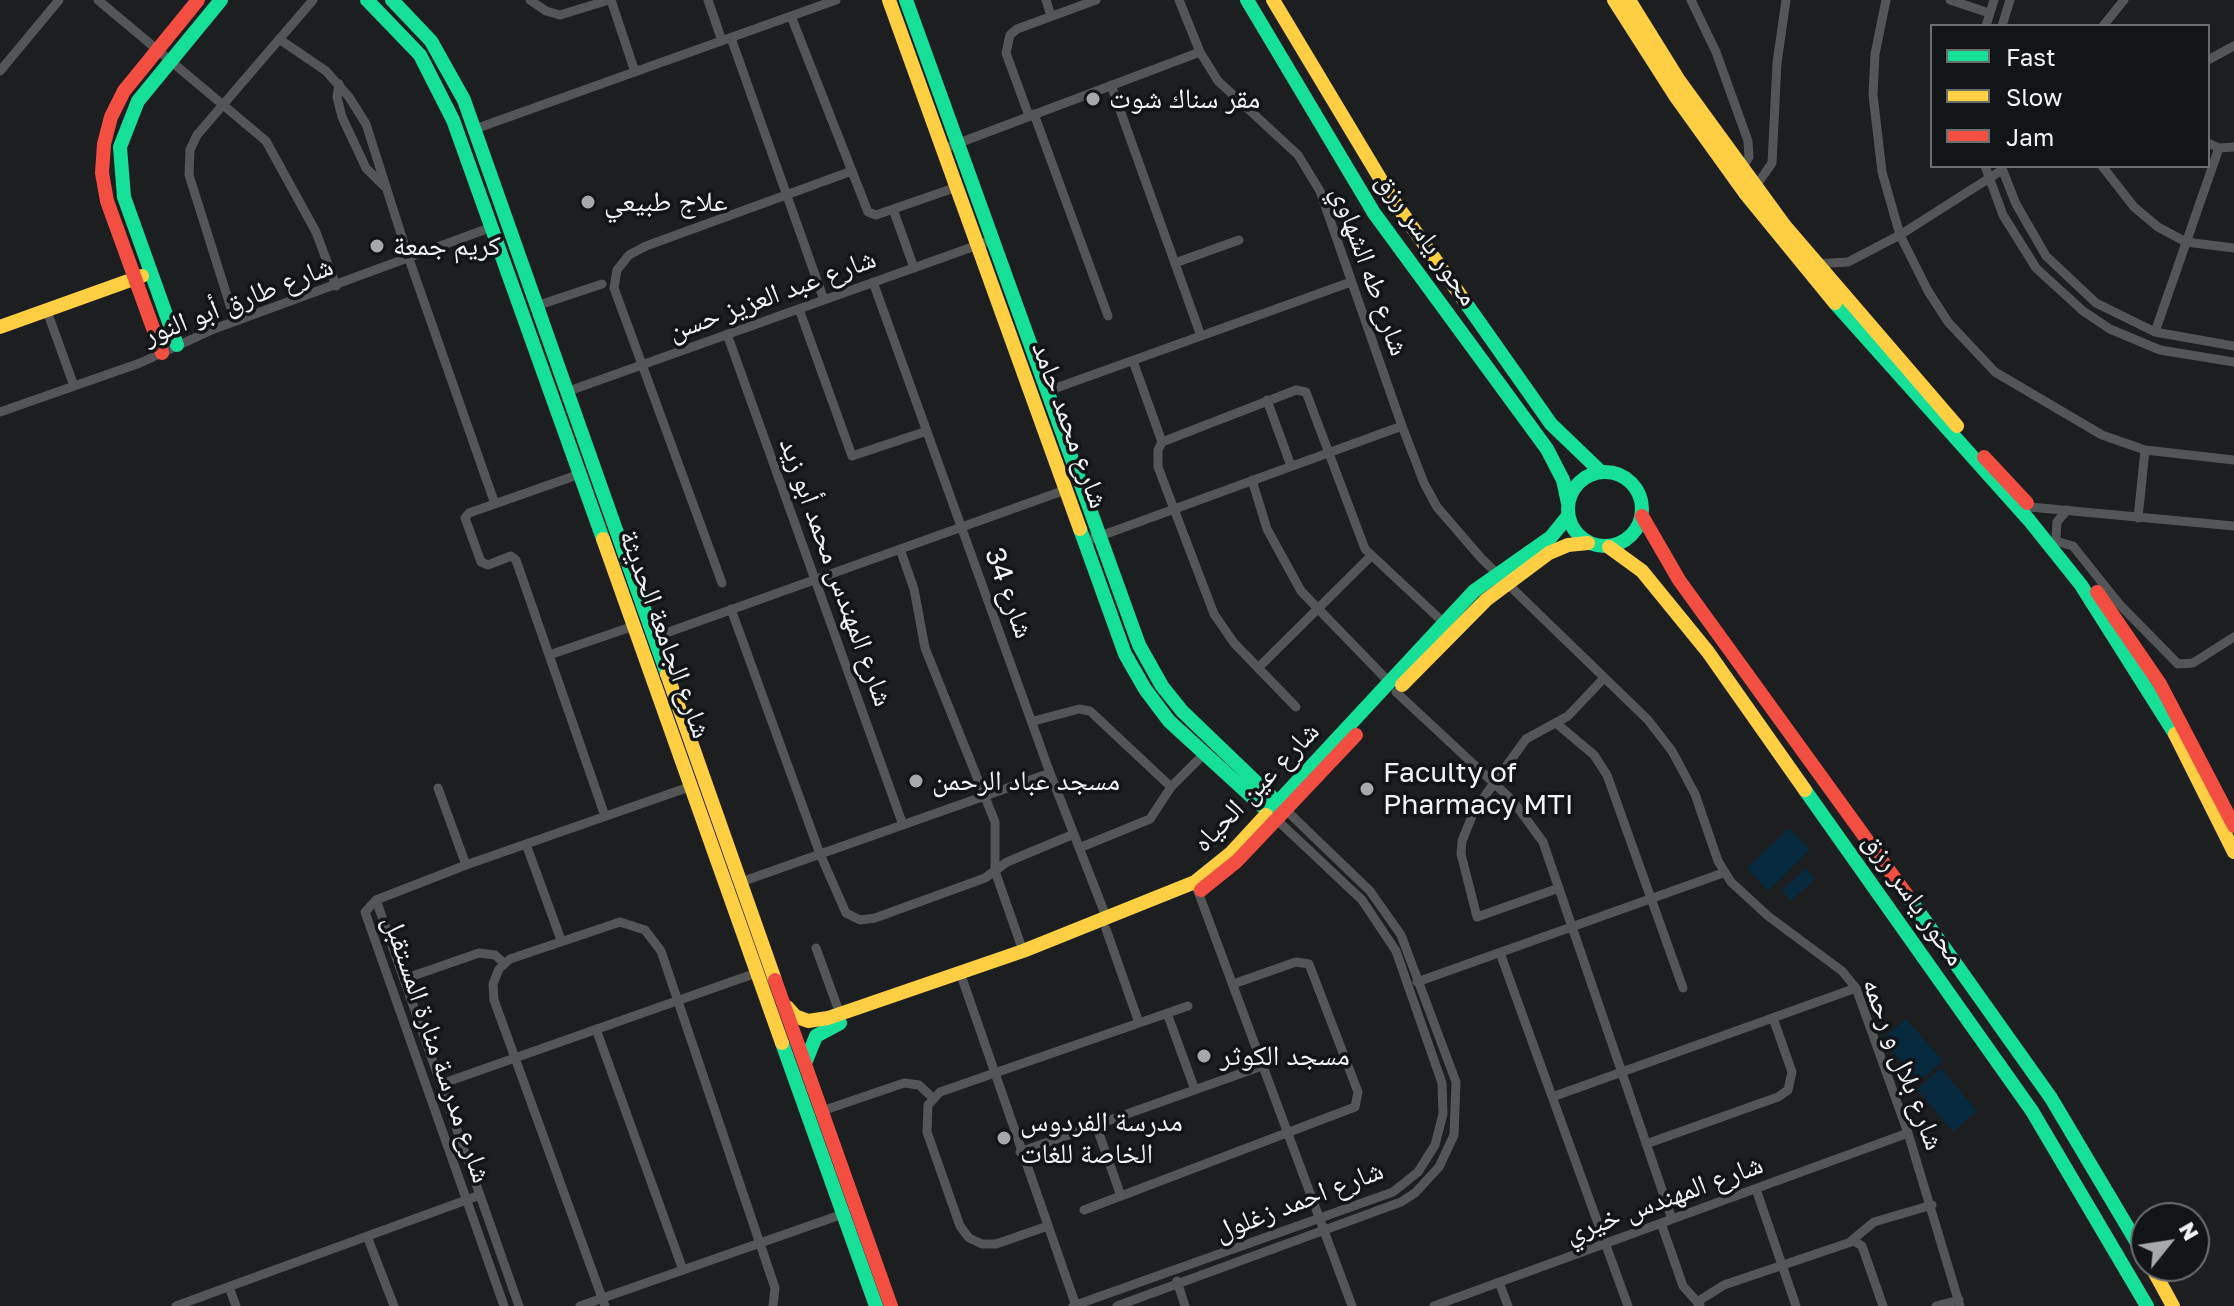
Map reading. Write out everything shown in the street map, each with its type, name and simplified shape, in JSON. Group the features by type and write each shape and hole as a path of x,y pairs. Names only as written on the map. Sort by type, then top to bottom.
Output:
{"street":[{"path":"0,71 59,0"},
{"path":"162,353 104,187 104,144 117,103 198,0"},
{"path":"177,345 124,197 119,160 132,111 221,0"},
{"path":"235,321 188,166 193,142 313,0"},
{"name":"شارع الجامعة الحديثة","path":"367,0 403,34 427,67 446,102 580,474 597,502 652,638 759,972 891,1306"},
{"name":"شارع الجامعة الحديثة","path":"392,0 418,24 443,59 475,129 566,392 634,626 692,786 724,855 741,882 822,1111 843,1214 876,1306"},
{"path":"530,0 546,11 560,15 610,0 635,72"},
{"path":"708,0 787,195 824,300"},
{"path":"475,129 836,0"},
{"name":"شارع محمد حامد","path":"889,0 950,146 1091,540 1132,630 1162,686 1182,711 1277,811"},
{"name":"شارع محمد حامد","path":"906,0 950,146 957,187 985,242"},
{"path":"1046,0 1051,16"},
{"path":"1096,0 1017,29 1007,44 1006,53 1108,316"},
{"name":"شارع طه الشهاوي","path":"1179,0 1200,52 1218,81 1283,139 1310,172 1424,483 1437,507 1509,583"},
{"name":"محور ياسر رزق","path":"1247,0 1374,213 1554,459 1568,510"},
{"name":"محور ياسر رزق","path":"1273,0 1393,200 1551,424 1601,472"},
{"path":"1614,0 1668,85 1745,193 1818,284 2029,520 2081,585 2170,723 2234,852"},
{"path":"1629,0 1662,56 1815,264 2116,608 2178,664 2193,663 2234,637"},
{"path":"1691,0 1716,52 1748,141 1749,157 1742,168"},
{"path":"1756,186 1767,176 1772,163 1777,63 1786,0"},
{"path":"1886,0 1876,40 1873,95 1882,172 1900,235 1928,291 1948,322 1995,372 2062,414 2145,450 2234,460"},
{"path":"1950,0 1989,13"},
{"path":"1986,24 1994,0"},
{"path":"2003,24 2010,0"},
{"path":"2105,24 2124,0"},
{"path":"104,2 261,136 275,153 316,232 336,286"},
{"path":"791,16 868,212 876,215 957,187"},
{"path":"279,39 311,59 339,84 366,124 378,154 384,186 495,504"},
{"path":"2210,59 2234,46"},
{"path":"950,146 1200,52"},
{"path":"427,67 443,59"},
{"path":"339,84 337,97 342,117 366,168 384,186"},
{"path":"1111,85 1201,336"},
{"path":"2210,144 2219,148 2234,147"},
{"path":"2155,332 2219,148"},
{"path":"1985,168 2003,215 2036,268 2083,311 2134,341 2188,357 2234,362"},
{"path":"1815,264 1848,262 1900,235 2002,168 2023,218 2046,256 2096,303 2123,319 2155,332 2234,346"},
{"path":"2104,168 2134,207 2158,227 2186,242 2234,248"},
{"path":"722,583 614,288 622,262 646,246 852,171"},
{"path":"893,209 914,268"},
{"name":"شارع طارق أبو النور","path":"0,412 162,353 235,321 492,227"},
{"path":"1175,263 1239,240"},
{"name":"شارع عبد العزيز حسن","path":"566,392 985,242"},
{"path":"2036,268 2046,256"},
{"path":"1844,298 1841,279 1848,262"},
{"path":"0,327 150,274"},
{"name":"شارع 34","path":"873,282 1034,721 1139,1023"},
{"path":"1039,394 1351,282"},
{"path":"536,306 602,284"},
{"path":"799,309 852,456 927,431"},
{"path":"47,311 74,386"},
{"name":"شارع المهندس محمد أبو زيد","path":"727,334 903,825"},
{"path":"1133,361 1162,442 1156,459 1214,614 1258,668 1296,707"},
{"path":"1162,442 1267,400 1296,390 1306,392 1361,540 1371,556 1444,623"},
{"path":"1267,400 1291,466"},
{"path":"1091,540 1402,426"},
{"path":"2138,518 2145,450"},
{"path":"1601,472 1615,473 1633,484 1642,503 1642,516 1628,539 1609,547 1588,543 1577,535 1568,510 1577,484 1601,472"},
{"path":"580,474 465,516 480,560 488,565 509,556 516,558 605,816"},
{"path":"1252,480 1277,551 1315,609 1494,783 1534,827 1573,927 1672,1219"},
{"path":"652,638 1072,487"},
{"path":"2030,507 2234,526"},
{"name":"شارع عين الحياه","path":"1393,688 1444,623 1497,573 1551,537 1568,510"},
{"path":"2057,540 2057,522 2067,510"},
{"name":"محور ياسر رزق","path":"1642,516 1679,580 1743,664 2051,1098 2130,1231"},
{"name":"شارع محمد حامد","path":"1091,540 1111,624 1134,672 1169,721 1277,811"},
{"name":"شارع عين الحياه","path":"806,1065 809,1047 826,1029 963,981 1196,887 1228,869 1277,811 1393,688 1464,619 1555,550 1588,543"},
{"name":"محور ياسر رزق","path":"1609,547 1642,571 1708,652 2032,1111 2147,1306"},
{"path":"900,549 914,589 925,648 997,829 995,871 1023,951"},
{"path":"1258,668 1371,556"},
{"name":"شارع بلال و رحمه","path":"1509,583 1648,720 1672,751 1695,794 1723,873 1768,916 1842,971 1856,988 1932,1205 1959,1303"},
{"path":"2116,608 2171,702 2234,826"},
{"path":"731,609 840,907 860,920 875,918 995,871 1007,862 1074,834"},
{"path":"549,655 634,626"},
{"path":"1559,888 1481,917 1475,915 1461,854 1462,841 1468,821 1526,739 1573,712 1604,678"},
{"path":"1034,721 1079,709 1090,711 1101,717 1131,751 1171,787"},
{"path":"1556,723 1604,768 1683,988"},
{"path":"1079,848 1144,823 1155,814 1171,787 1205,753"},
{"path":"741,882 1050,773"},
{"path":"376,900 692,786"},
{"path":"438,788 466,865"},
{"name":"شارع احمد زغلول","path":"1117,1306 1368,1215 1415,1193 1439,1167 1454,1135 1456,1082 1401,935 1370,891 1277,811"},
{"name":"شارع احمد زغلول","path":"1075,1306 1393,1192 1418,1172 1440,1130 1442,1083 1410,985 1391,940 1362,900 1277,811"},
{"path":"526,844 561,940"},
{"path":"1410,985 1723,873"},
{"path":"1196,887 1352,1306"},
{"path":"1362,900 1370,891"},
{"name":"شارع مدرسة منارة المستقبل","path":"504,1306 366,923 367,907 376,900 519,1306"},
{"path":"604,1302 493,992 495,976 504,963 611,923 637,925 657,943 775,1288 773,1306"},
{"name":"شارع عين الحياه","path":"783,999 795,1016 808,1021 840,1014 1106,924"},
{"path":"816,948 840,1014"},
{"path":"404,979 479,953 495,955 504,963"},
{"path":"1500,953 1555,1096 1628,1306"},
{"path":"1084,1210 1355,1107 1359,1097 1353,1077 1309,964 1296,962 1233,984"},
{"path":"441,1084 759,972"},
{"path":"963,981 1045,1227 1075,1306"},
{"path":"1555,1096 1856,988"},
{"path":"1045,1227 989,1245 975,1242 964,1233 925,1123 925,1114 933,1098 994,1072 1188,1006"},
{"path":"1167,1013 1195,1090"},
{"path":"1646,1144 1778,1097 1788,1090 1792,1072 1773,1018"},
{"path":"596,1029 683,1270"},
{"path":"1020,1152 1262,1066"},
{"path":"822,1111 904,1083 919,1085 933,1098"},
{"path":"1096,1125 1121,1196"},
{"name":"شارع المهندس خيري","path":"1434,1306 1908,1133"},
{"path":"1756,1189 1796,1306"},
{"path":"176,1306 480,1195"},
{"path":"1364,1203 1368,1215"},
{"path":"1661,1223 1683,1286 1699,1304 1716,1288 1851,1241 1867,1225 1932,1205"},
{"path":"580,1306 604,1302 683,1270 843,1214"},
{"path":"367,1236 394,1306"},
{"path":"1851,1241 1862,1246 1883,1306"},
{"path":"1173,1271 1185,1306"},
{"path":"1499,1282 1508,1306"},
{"path":"2160,1282 2173,1306"},
{"path":"229,1287 236,1306"},
{"path":"1936,1306 1959,1303"}],"shaded area":[{"path":"1789,828 1810,850 1768,891 1747,868"},
{"path":"1806,868 1815,879 1791,901 1782,890"},
{"path":"1906,1019 1943,1061 1919,1082 1882,1039"},
{"path":"1941,1068 1977,1111 1953,1132 1917,1089"}],"traffic: fast":[{"path":"177,345 124,197 120,147 138,101 221,0"},
{"path":"367,0 420,55 453,120 603,539"},
{"path":"392,0 431,41 464,100 667,674"},
{"path":"906,0 1139,645 1162,686 1182,711 1282,807"},
{"path":"1247,0 1374,213 1547,449 1563,480 1568,503"},
{"path":"1463,299 1551,424 1601,472"},
{"path":"1835,303 2029,520 2081,585 2175,734"},
{"path":"1598,472 1612,472 1626,478 1636,488 1642,509 1640,523 1626,540 1612,546 1598,546 1584,540 1574,530 1568,516 1568,502 1574,488 1584,478 1598,472"},
{"path":"1266,815 1474,591 1551,537 1568,516"},
{"path":"1080,529 1125,654 1145,689 1169,721 1275,818"},
{"path":"1805,790 2032,1111 2147,1306"},
{"path":"1909,898 2051,1098 2130,1231"},
{"path":"806,1061 816,1036 840,1023"},
{"path":"782,1043 876,1306"}],"traffic: slow":[{"path":"889,0 1080,529"},
{"path":"1273,0 1393,200 1463,299"},
{"path":"1614,0 1676,97 1745,193 1835,303"},
{"path":"1629,0 1678,79 1785,226 1957,426"},
{"path":"0,327 142,276"},
{"path":"603,539 782,1043"},
{"path":"1402,685 1486,600 1549,553 1568,545 1588,543"},
{"path":"1609,547 1642,571 1708,652 1805,790"},
{"path":"667,674 775,980"},
{"path":"2175,734 2234,852"},
{"path":"787,1007 795,1016 808,1021 828,1018 1023,951 1195,882 1231,853 1266,815"},
{"path":"2160,1282 2173,1306"}],"traffic: jam":[{"path":"162,353 107,201 102,173 104,144 111,117 124,91 198,0"},
{"path":"1984,457 2027,503"},
{"path":"1642,516 1679,580 1909,898"},
{"path":"2097,592 2160,684 2234,826"},
{"path":"1201,890 1237,861 1356,735"},
{"path":"775,980 891,1306"}],"place":[{"name":"مقر سناك شوت","path":"1093,99"},
{"name":"علاج طبيعي","path":"588,202"},
{"name":"كريم جمعة","path":"377,246"},
{"name":"مسجد عباد الرحمن","path":"916,781"},
{"name":"Faculty of Pharmacy MTI","path":"1367,789"},
{"name":"مسجد الكوثر","path":"1204,1056"},
{"name":"مدرسة الفردوس الخاصة للغات","path":"1004,1138"}]}
